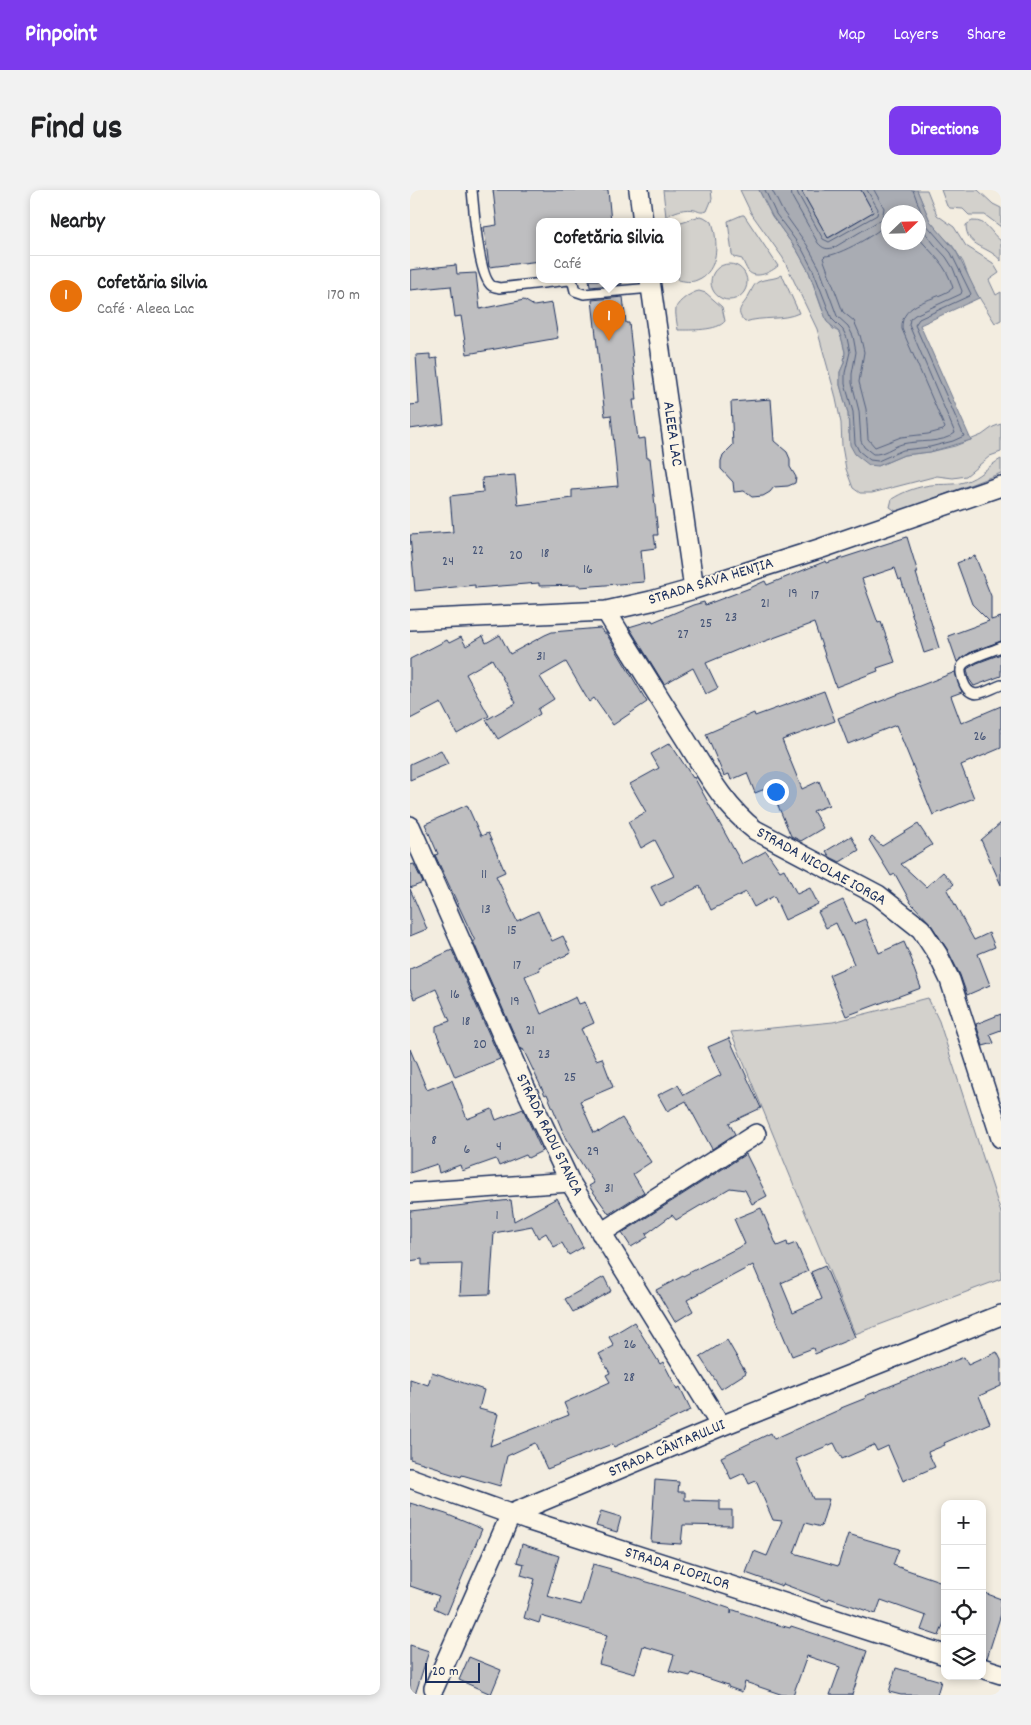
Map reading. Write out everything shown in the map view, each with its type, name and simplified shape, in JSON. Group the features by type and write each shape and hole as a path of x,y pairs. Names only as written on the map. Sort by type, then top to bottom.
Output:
{"street":[{"path":"639,190 642,218"},
{"name":"ALEEA LAC","path":"651,284 694,589"},
{"name":"STRADA SAVA HENȚIA","path":"410,620 606,611 694,589 1001,486"},
{"name":"STRADA NICOLAE IORGA","path":"606,611 719,792 740,819 755,830 878,895 921,930 938,954 950,980 1001,1138"},
{"name":"STRADA RADU STANCA","path":"410,826 517,1069 570,1182 721,1426"},
{"path":"601,1233 756,1134"},
{"path":"410,1192 570,1182"},
{"name":"STRADA CÂNTARULUI","path":"511,1514 721,1426 1001,1315"},
{"name":"STRADA PLOPILOR","path":"410,1478 511,1514 941,1654"},
{"path":"434,1688 511,1514"},
{"path":"986,1669 1001,1674"}],"lane":[{"path":"472,190 480,263 486,280 491,286 499,288 543,283"},
{"path":"572,283 575,291 584,294 651,284"},
{"path":"1001,647 967,661 962,666 961,672 966,690 972,694 977,695 1001,685"}],"shaded area":[{"path":"663,190 711,190 712,199 707,211 684,210 666,217"},
{"path":"740,190 759,190 772,216 798,252 809,272 822,309 833,329 839,332 845,352 844,363 840,372 840,385 848,413 849,434 878,466 904,455 930,452 955,446 982,435 1001,424 1001,452 990,456 966,476 953,478 937,476 872,493 860,493 853,488 846,469 841,423 835,394 817,329 783,258 751,213"},
{"path":"917,190 927,190 937,215 954,227 966,246 993,263 999,273 989,280 996,295 1001,292 1001,320 995,323 972,286 963,262 952,245 930,221 926,211 926,205 923,205"},
{"path":"941,190 978,190 993,204 1001,208 1001,227 985,215 969,215 963,209 950,208 947,206"},
{"path":"744,215 778,266 768,273 751,274 742,259 734,257 732,254 728,221"},
{"path":"700,216 712,222 714,229 716,246 710,270 704,276 690,282 681,280 681,222"},
{"path":"972,221 985,225 1001,241 1001,261 991,252 974,243 970,238 966,225"},
{"path":"729,264 741,270 747,282 741,294 729,300 717,294 711,282 717,270"},
{"path":"782,275 799,313 786,317 745,322 740,311 755,285 758,282"},
{"path":"699,291 706,293 722,307 725,321 716,327 678,330 677,305 686,297"},
{"path":"1001,459 1001,473 901,511 897,512 890,507 892,499 903,493 925,486 964,482 979,475"},
{"path":"928,998 939,1021 1001,1213 1001,1279 855,1334 731,1032 833,1022"}],"water":[{"path":"759,190 801,190 829,238 873,212 861,190 917,190 923,205 881,205 881,250 926,250 926,211 930,221 956,251 979,298 920,325 971,440 930,452 904,455 878,466 869,465 855,454 850,445 848,413 840,385 840,372 844,363 845,352 842,340 839,332 827,322 809,272 798,252 772,216"}],"building":[{"path":"493,190 608,190 611,218 536,218 536,261 489,267 484,227 497,225"},
{"path":"801,190 861,190 873,212 828,238"},
{"path":"456,265 457,274 476,273 480,309 524,300 534,306 552,303 558,338 467,354 461,316 455,317 451,286 410,290 410,270"},
{"path":"589,283 622,284 590,287"},
{"path":"623,297 626,323 629,323 632,350 637,400 633,400 638,439 645,438 647,458 650,458 658,535 654,535 656,548 641,550 644,582 580,587 580,585 539,586 539,583 475,588 475,585 415,591 410,535 453,532 450,496 483,492 482,478 515,475 518,505 572,498 572,490 618,486 611,415 605,416 592,300"},
{"path":"430,354 430,359 437,358 444,424 410,429 410,405 419,404 416,355"},
{"path":"771,399 774,441 787,452 790,459 790,467 796,477 795,483 788,486 774,487 763,496 752,497 744,491 734,492 733,482 721,469 723,455 733,445 731,402"},
{"path":"907,537 939,648 924,653 901,579 899,580 895,568 862,579 878,623 881,622 895,662 877,668 878,671 836,687 814,623 749,647 749,645 706,663 718,688 706,694 693,668 664,684 629,627 652,620 653,622 693,605 704,602 705,605 765,581 767,585 826,561 827,563"},
{"path":"975,556 991,596 991,620 1001,617 1001,641 971,652 957,662 948,636 989,621 972,604 957,563"},
{"path":"600,628 606,633 647,702 613,725 594,698 589,702 566,662 540,677 554,699 538,709 540,714 498,739 486,720 516,703 492,659 466,674 489,716 457,734 441,703 410,719 410,659 447,640 449,643 461,637 466,646 483,636 486,643 500,635 510,654 552,632"},
{"path":"1001,654 1001,676 974,686 969,679 967,669"},
{"path":"955,672 962,692 951,696 961,723 1001,706 1001,748 961,765 974,798 933,815 896,725 848,744 838,718"},
{"path":"824,691 835,721 782,740 802,789 819,781 829,805 813,811 823,828 801,841 791,836 770,787 755,793 747,773 731,780 729,774 724,776 706,734 754,713 755,716"},
{"path":"670,743 694,777 742,864 766,851 780,871 784,869 797,894 810,888 818,904 785,920 774,896 754,907 746,892 711,910 700,886 661,906 651,887 674,876 655,840 641,848 628,822 646,812 630,784 659,768 651,754"},
{"path":"441,750 448,764 410,780 410,764"},
{"path":"467,805 481,836 488,833 505,872 496,876 517,921 538,911 552,941 563,936 571,953 539,967 540,970 525,976 541,1014 576,997 579,1004 585,1002 594,1023 581,1029 596,1060 602,1058 613,1087 580,1101 594,1133 622,1118 651,1162 633,1174 644,1192 609,1214 589,1186 594,1183 566,1139 547,1094 545,1095 523,1049 521,1050 473,941 475,941 435,855 438,854 425,824"},
{"path":"1001,823 1001,885 981,840"},
{"path":"918,824 932,845 901,864 926,887 943,872 954,884 947,890 974,940 989,933 995,947 978,954 990,985 967,995 960,975 947,949 930,923 911,903 895,874 891,876 869,840 872,837 882,846"},
{"path":"851,836 859,850 840,862 830,857 826,851"},
{"path":"414,864 423,883 410,888 410,865"},
{"path":"410,889 427,929 410,936"},
{"path":"843,900 854,924 865,919 879,953 904,942 921,988 846,1016 829,975 854,964 836,923 826,928 818,912"},
{"path":"452,950 500,1059 455,1077 436,1032 436,1026 450,1021 436,989 414,999 410,989 410,969"},
{"path":"1001,1014 1001,1030 990,1034 994,1043 983,1046 976,1024"},
{"path":"729,1038 761,1108 729,1123 735,1134 712,1149 686,1101 667,1111 658,1095 678,1085 684,1095 721,1075 708,1047"},
{"path":"410,1049 427,1090 452,1080 467,1119 492,1109 496,1120 523,1109 542,1151 528,1158 526,1155 499,1166 496,1159 462,1171 460,1165 439,1173 437,1164 410,1173"},
{"path":"746,1154 767,1196 752,1204 745,1190 730,1188 676,1220 672,1215 646,1234 648,1237 631,1247 622,1233"},
{"path":"557,1198 583,1247 569,1255 562,1243 554,1247 546,1233 538,1238 532,1226 494,1233 490,1294 460,1295 462,1264 422,1265 422,1259 410,1261 410,1211 511,1200 514,1221"},
{"path":"761,1208 777,1246 787,1242 788,1246 796,1243 808,1271 781,1283 793,1312 822,1299 811,1272 825,1266 855,1337 815,1354 813,1348 792,1356 753,1265 687,1300 693,1311 675,1322 656,1290 745,1244 734,1219"},
{"path":"604,1277 611,1291 573,1312 565,1299"},
{"path":"634,1322 660,1364 663,1362 677,1389 680,1387 691,1410 614,1447 612,1444 547,1469 535,1443 507,1456 500,1486 462,1475 461,1477 410,1459 410,1379 428,1385 432,1372 484,1390 479,1409 498,1414 490,1446 569,1415 564,1403 610,1382 606,1375 610,1373 599,1354 614,1346 609,1337"},
{"path":"727,1340 746,1373 721,1389 700,1357"},
{"path":"997,1352 1001,1360 1001,1386 979,1396 990,1423 928,1452 935,1467 903,1481 888,1446 877,1451 874,1445 842,1459 834,1443 796,1459 813,1499 829,1499 821,1527 805,1523 794,1553 838,1566 848,1534 899,1549 893,1565 941,1582 941,1631 939,1636 921,1630 926,1616 881,1600 876,1614 829,1598 828,1601 783,1584 782,1586 746,1573 754,1551 767,1556 782,1521 773,1520 756,1481 749,1484 744,1473 731,1479 721,1457 771,1433 774,1439 866,1398 865,1396 964,1357 968,1365"},
{"path":"655,1480 679,1482 678,1492 685,1492 685,1500 720,1501 720,1510 732,1510 732,1526 683,1525 681,1544 651,1542"},
{"path":"410,1503 446,1514 482,1529 447,1614 434,1608 439,1596 410,1586"},
{"path":"601,1511 621,1517 617,1532 596,1526"},
{"path":"522,1544 559,1556 547,1596 581,1605 593,1564 731,1609 731,1614 732,1610 734,1610 765,1621 790,1628 791,1626 867,1651 852,1695 830,1695 840,1667 807,1656 793,1695 783,1695 745,1682 742,1692 728,1687 728,1685 692,1673 690,1676 669,1671 674,1655 643,1646 635,1674 599,1664 607,1635 541,1616 539,1623 524,1618 535,1579 521,1575 524,1564 517,1562"},
{"path":"986,1593 1001,1599 1001,1614 987,1658"},
{"path":"410,1645 429,1651 415,1695 410,1695"},
{"path":"469,1657 501,1670 491,1694 459,1680"},
{"path":"896,1668 941,1681 937,1695 901,1695 889,1692"}],"place":[{"name":"Cofetăria Silvia","path":"609,341"}]}
